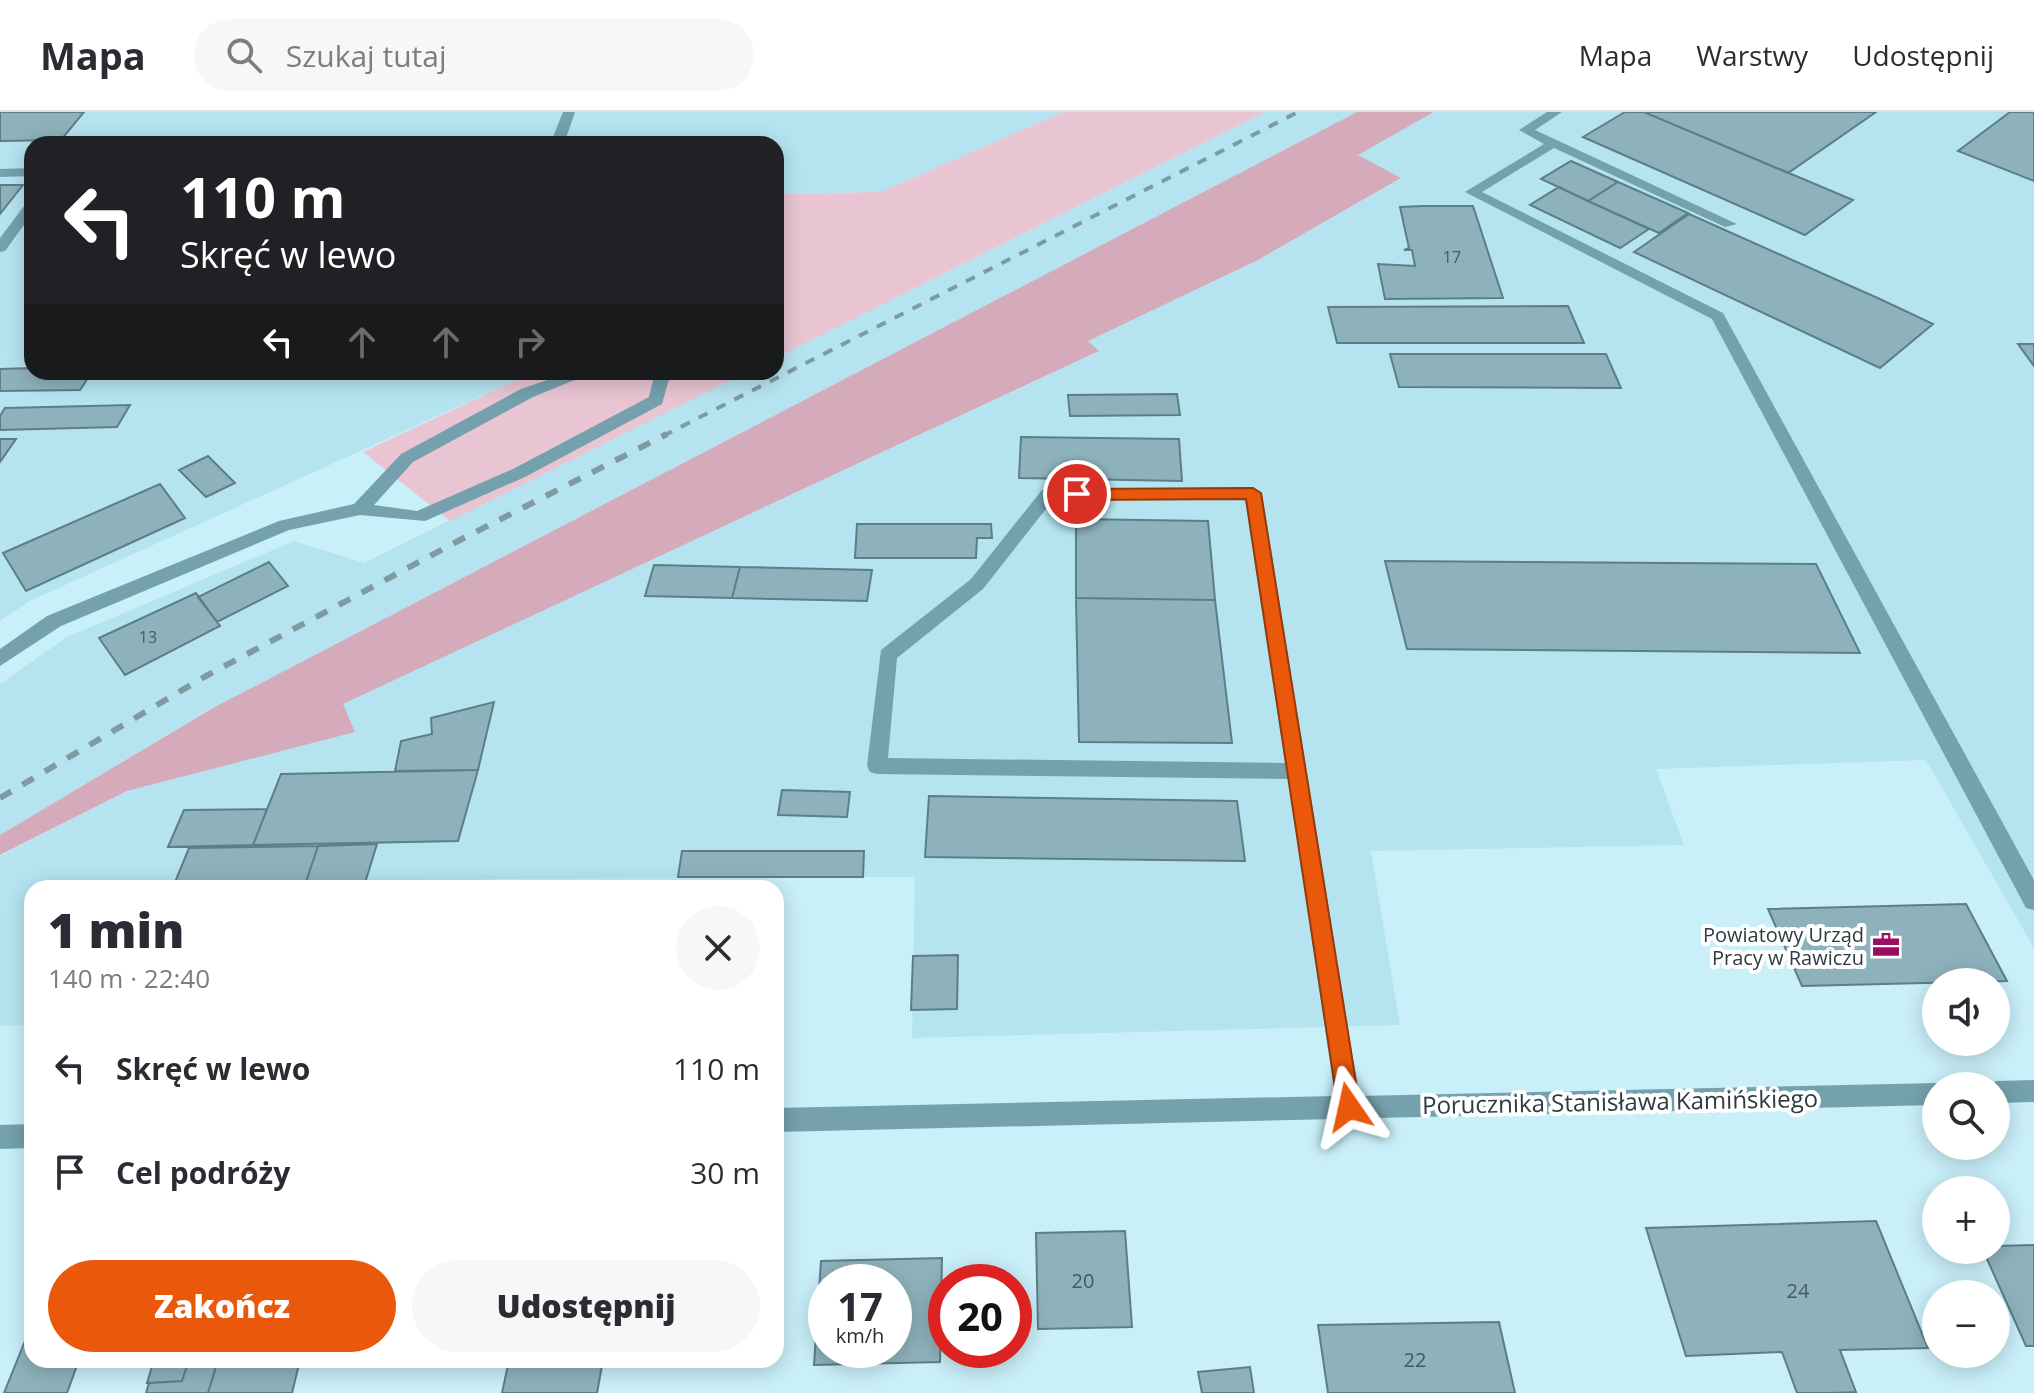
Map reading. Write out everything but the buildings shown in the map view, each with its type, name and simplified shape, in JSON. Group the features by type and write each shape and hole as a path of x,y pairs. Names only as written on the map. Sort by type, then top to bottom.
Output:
{"street":[{"path":"560,136 569,112"},
{"path":"1556,112 1525,130 1730,224"},
{"path":"1554,143 1472,192 1718,316 2034,901"},
{"path":"0,173 24,172"},
{"path":"0,248 24,218"},
{"path":"360,509 407,458 527,393 564,380"},
{"path":"0,659 54,621 285,525 360,509 419,517 519,473 656,400 661,380"},
{"path":"1295,771 877,766 888,655 977,584 1048,494 1253,493 1349,1107"},
{"path":"2010,1092 2034,1091"},
{"name":"Porucznika Stanisława Kamińskiego","path":"784,1120 1922,1094"},
{"path":"0,1137 24,1136"}],"shaded area":[{"path":"0,112 1063,112 881,192 784,194 784,136 24,136 24,380 516,380 30,601 0,621"},
{"path":"1063,112 1265,112 784,354 784,194 881,192"},
{"path":"1265,112 1357,112 213,708 0,835 0,684 67,637 294,541 364,563 731,380 784,380 784,354"},
{"path":"1357,112 1434,112 1358,155 1401,178 1258,260 1088,341 1099,351 343,704 355,732 127,791 0,855 0,835 213,708"},
{"path":"1434,112 2034,112 2034,948 1926,760 1656,769 1684,845 1371,851 1400,1025 912,1038 915,877 678,877 24,880 24,1024 0,1026 0,856 127,791 354,732 342,704 1098,352 1087,341 1258,260 1400,179 1358,155"},
{"path":"517,380 731,380 450,521 363,452"}],"railway":[{"path":"784,374 1298,112"},
{"path":"663,436 773,380"},
{"path":"0,798 206,676 667,434"}],"place":[{"name":"Powiatowy Urząd Pracy w Rawiczu","path":"1886,945"}],"route":[{"path":"1077,494 1253,493 1334,1027 1349,1107"}]}
